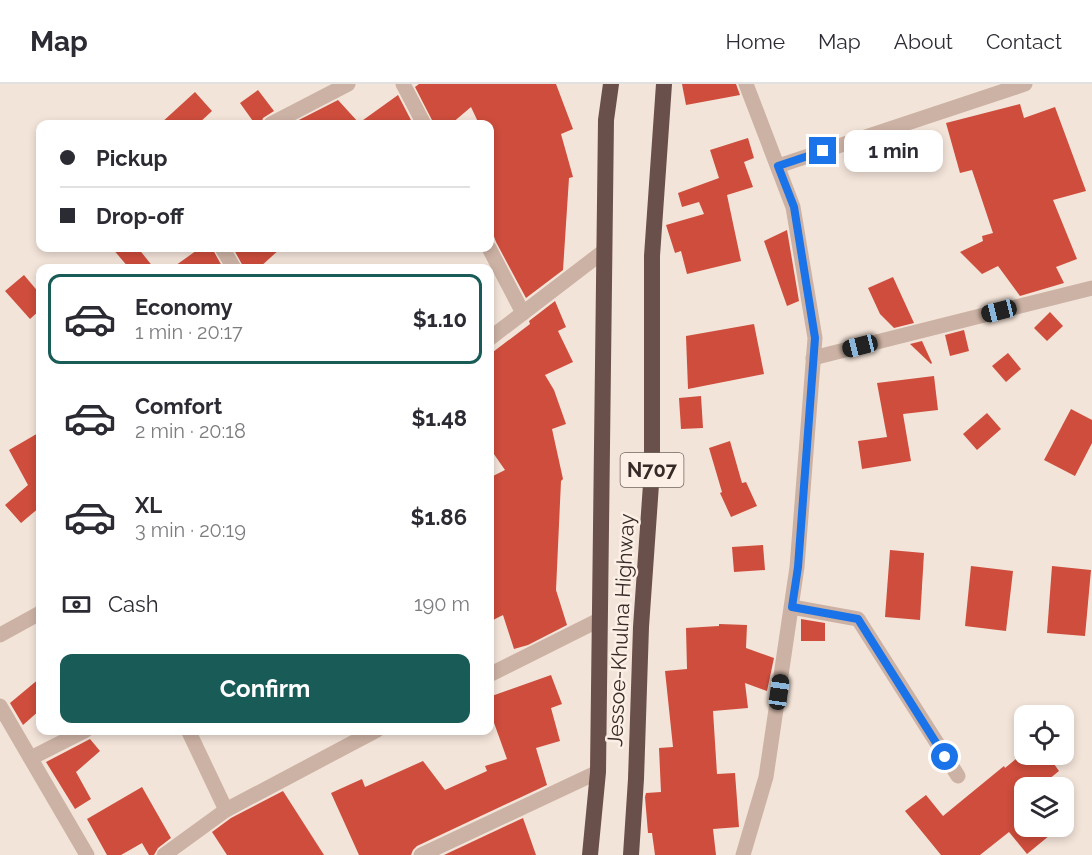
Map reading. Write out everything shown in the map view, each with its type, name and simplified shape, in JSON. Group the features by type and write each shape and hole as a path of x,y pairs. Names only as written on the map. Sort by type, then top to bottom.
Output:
{"highway":[{"name":"Jessoe-Khulna Highway","path":"590,855 598,772 606,120 611,84"},
{"name":"Jessoe-Khulna Highway","path":"631,855 652,470 652,256 664,84"}],"street":[{"path":"279,120 348,84"},
{"path":"403,84 422,120"},
{"path":"743,855 766,777 798,567 815,338 794,207 746,84"},
{"path":"778,166 1025,84"},
{"path":"494,335 604,251"},
{"path":"491,252 523,313"},
{"path":"813,358 1092,288"},
{"path":"792,607 858,619 958,776"},
{"path":"0,635 36,615"},
{"path":"494,672 599,620"},
{"path":"0,706 87,855"},
{"path":"31,758 76,735"},
{"path":"190,735 226,810"},
{"path":"164,855 226,810 368,735"},
{"path":"421,855 598,772"}],"building":[{"path":"419,84 556,84 573,129 561,134 573,177 569,178 563,270 526,298 494,237 494,120 477,120 471,107 456,120 432,120 415,87"},
{"path":"682,84 736,84 740,95 686,105"},
{"path":"258,90 274,111 262,120 252,120 240,103"},
{"path":"195,92 212,111 202,120 164,120"},
{"path":"398,95 411,120 363,120"},
{"path":"338,100 356,120 299,120"},
{"path":"1020,104 1024,118 1055,107 1086,191 1053,200 1077,259 1056,267 1064,283 1020,296 998,266 982,274 960,252 983,241 982,236 993,233 972,170 960,173 946,123"},
{"path":"748,138 754,158 744,162 753,187 727,195 741,261 687,274 681,251 675,253 666,225 704,214 699,202 682,207 678,193 719,178 710,150"},
{"path":"787,230 799,301 787,306 764,241"},
{"path":"115,252 141,252 151,264 126,264"},
{"path":"194,252 214,252 221,264 178,264"},
{"path":"235,252 277,252 263,264 242,264"},
{"path":"24,275 36,289 36,314 30,319 5,291"},
{"path":"893,277 914,323 894,328 880,314 868,288"},
{"path":"555,301 566,327 558,331 573,362 545,375 554,390 566,424 552,429 563,479 561,481 556,590 567,625 528,645 514,649 503,615 494,620 494,476 505,470 494,454 494,351 530,324 529,321"},
{"path":"1050,312 1063,326 1047,341 1034,328"},
{"path":"754,324 764,374 688,389 686,336"},
{"path":"964,330 969,351 950,356 945,335"},
{"path":"922,341 932,363 931,364 910,344"},
{"path":"1008,353 1021,369 1006,382 992,366"},
{"path":"934,376 938,410 903,414 911,461 862,469 858,441 887,437 877,383"},
{"path":"701,396 703,428 681,429 679,398"},
{"path":"1071,409 1092,420 1092,443 1075,476 1044,460"},
{"path":"987,413 1001,429 977,450 963,434"},
{"path":"36,434 36,510 21,523 5,505 28,485 9,450"},
{"path":"730,441 742,483 746,482 757,506 731,517 720,493 722,492 709,448"},
{"path":"763,545 765,570 734,572 732,547"},
{"path":"890,550 924,553 920,620 885,617"},
{"path":"971,566 1013,571 1006,631 965,626"},
{"path":"1052,566 1091,570 1085,636 1047,633"},
{"path":"801,619 825,623 825,641 801,641"},
{"path":"719,624 747,625 746,648 774,658 767,691 745,683 748,708 713,711 717,774 735,773 739,827 713,829 716,855 655,855 652,833 648,833 645,797 646,793 661,792 659,748 673,747 665,671 687,669 686,628 719,626"},
{"path":"551,675 562,704 551,708 560,741 536,748 547,785 417,846 411,855 359,855 331,793 362,779 365,787 423,761 445,790 487,771 485,766 507,759 494,723 494,695"},
{"path":"36,681 36,714 23,725 10,703"},
{"path":"90,739 100,751 76,772 91,799 75,809 46,762"},
{"path":"1014,761 1014,765 1055,765 1059,771 1052,777 1014,777 1014,837 1048,837 1027,854 1009,832 980,855 941,855 905,811 926,795 943,816 1004,766 1005,768"},
{"path":"142,787 171,838 158,848 154,855 149,855 142,843 121,855 107,855 87,819"},
{"path":"283,791 324,855 227,855 212,832 231,818"},
{"path":"523,818 536,855 444,855"}],"route":[{"path":"823,151 778,166 794,207 815,338 798,567 792,607 858,619 945,757"}]}
